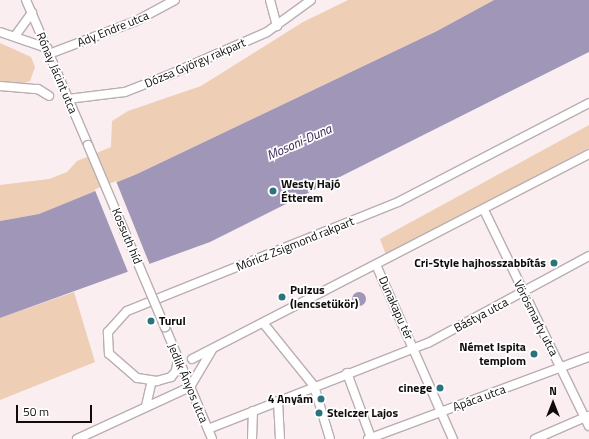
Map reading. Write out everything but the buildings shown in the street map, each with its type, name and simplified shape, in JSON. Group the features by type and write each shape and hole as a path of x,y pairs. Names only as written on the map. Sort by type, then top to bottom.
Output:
{"street":[{"name":"Rónay Jácint utca","path":"26,0 88,145"},
{"name":"Ady Endre utca","path":"48,51 136,21 175,0"},
{"path":"270,0 278,26"},
{"name":"Dózsa György rakpart","path":"68,99 125,92 278,26 311,0"},
{"path":"15,36 32,13"},
{"path":"0,32 15,36 48,51"},
{"path":"0,86 38,89 49,96"},
{"name":"Móricz Zsigmond rakpart","path":"152,381 127,373 107,349 108,332 123,314 400,201 589,103"},
{"name":"Kossuth híd","path":"88,145 165,328"},
{"path":"377,267 589,154"},
{"name":"Vörösmarty utca","path":"484,210 523,293 587,417 589,426"},
{"name":"Bástya utca","path":"413,346 428,343 589,256"},
{"name":"Dunakapu tér","path":"192,359 377,267 413,346 208,429"},
{"path":"264,324 314,386 330,439"},
{"name":"Jedlik Ányos utca","path":"165,328 212,439"},
{"path":"413,346 453,439"},
{"path":"77,439 190,387 213,349"},
{"path":"146,406 152,381 174,374 178,357"},
{"name":"Apáca utca","path":"370,438 589,357"},
{"path":"347,373 370,438"},
{"path":"181,382 190,387"},
{"path":"278,401 280,439"},
{"path":"252,439 253,411"},
{"path":"535,439 587,417"}],"shaded area":[{"path":"348,0 494,0 437,31 137,174 39,214 0,221 0,185 49,179 67,172 77,161 111,147 112,121 128,111 201,86 303,22"},
{"path":"0,43 31,57 35,67 30,81 22,84 0,82"},
{"path":"589,125 589,148 386,255 380,239"},
{"path":"74,292 95,362 0,400 0,318"}],"water":[{"name":"Mosoni-Duna","path":"494,0 589,0 589,52 210,242 0,318 0,221 39,214 137,174 437,31"},
{"path":"356,292 362,292 366,296 366,302 362,306 356,306 352,302 352,296"}],"pier":[{"path":"116,181 150,266 129,275 95,190"}],"place":[{"name":"Westy Hajó Étterem","path":"273,191"},
{"name":"Cri-Style hajhosszabbítás","path":"554,263"},
{"name":"Pulzus (lencsetükör)","path":"282,297"},
{"name":"Turul","path":"151,321"},
{"name":"Német Ispita templom","path":"534,354"},
{"name":"cinege","path":"440,388"},
{"name":"4 Anyám","path":"321,399"},
{"name":"Stelczer Lajos","path":"319,413"}]}
